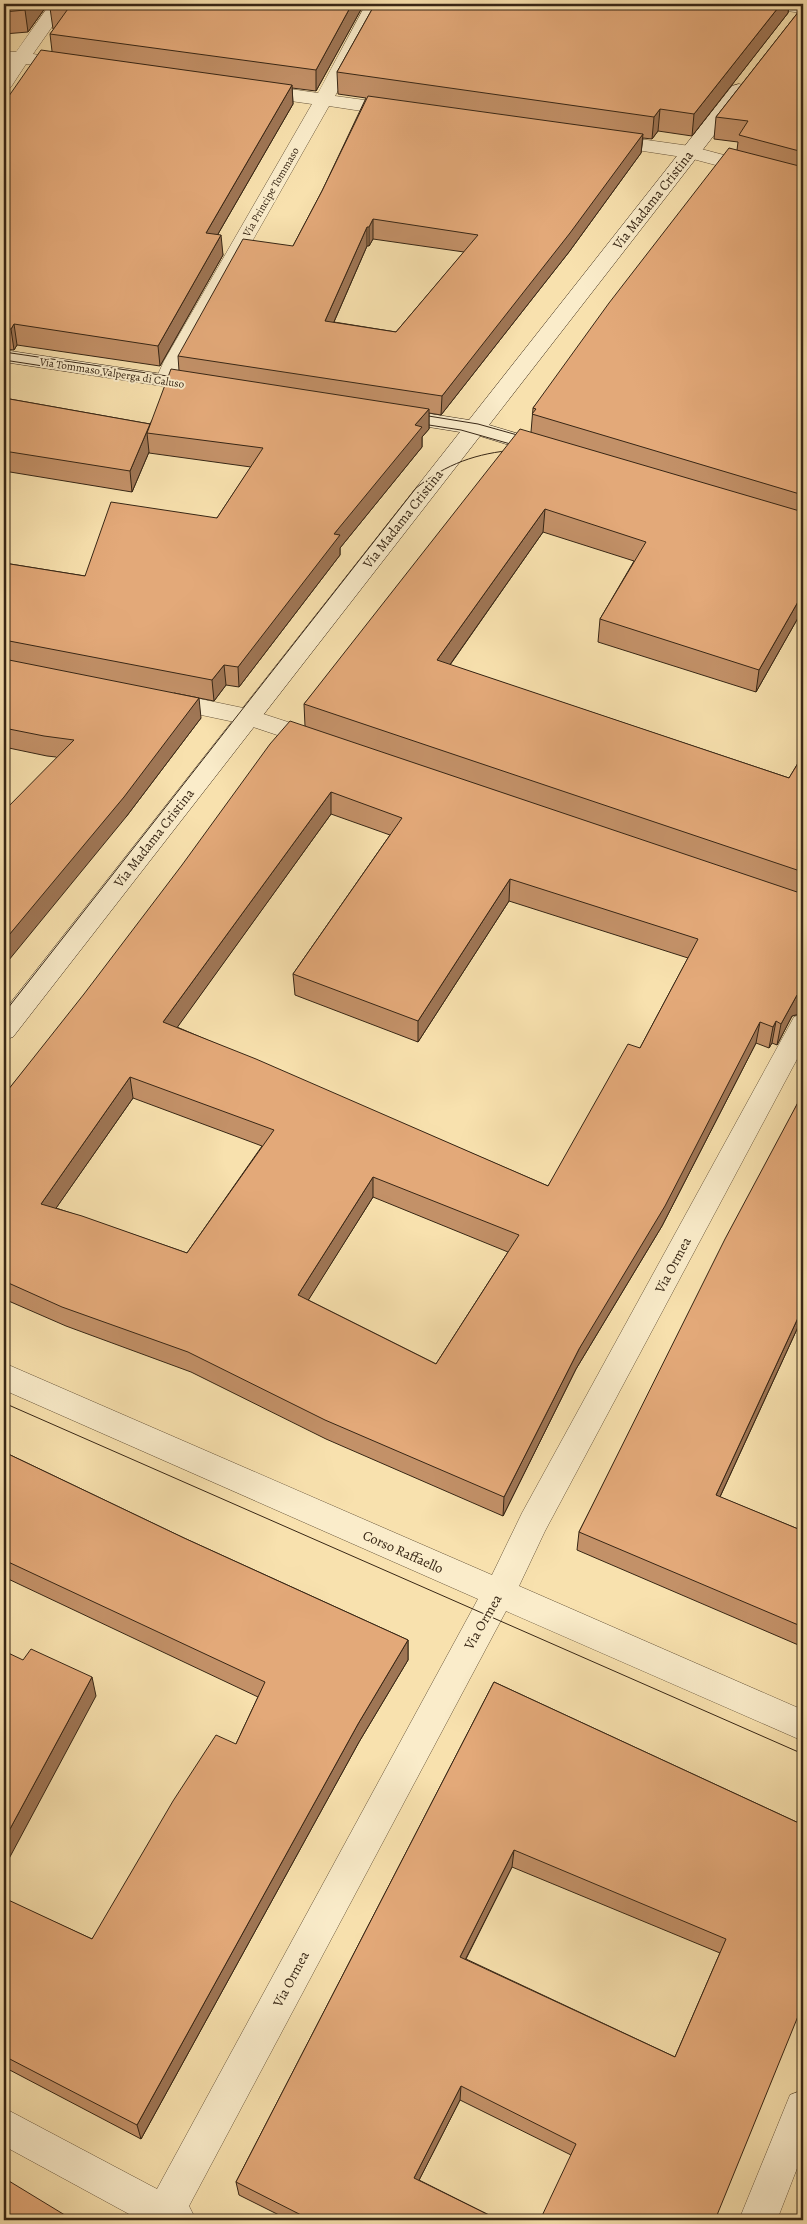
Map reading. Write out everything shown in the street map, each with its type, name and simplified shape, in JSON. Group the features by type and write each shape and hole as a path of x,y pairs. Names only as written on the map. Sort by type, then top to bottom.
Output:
{"street":[{"path":"4,83 12,57 59,4"},
{"name":"Via Principe Tommaso","path":"166,381 174,361 324,100 375,4"},
{"path":"768,4 799,14"},
{"path":"12,57 90,68"},
{"name":"Via Madama Cristina","path":"4,1030 750,77"},
{"path":"234,87 423,114"},
{"path":"587,138 690,152 803,182"},
{"name":"Via Tommaso Valperga di Caluso","path":"4,356 224,390"},
{"path":"369,412 475,428 564,455"},
{"path":"136,694 248,717 345,750"},
{"name":"Via Ormea","path":"167,2218 205,2141 458,1666 499,1594 533,1523 803,1024"},
{"name":"Corso Raffaello","path":"4,1376 803,1726"},
{"path":"758,2220 803,2108"},
{"path":"4,2126 167,2218"}],"building":[{"path":"4,4 30,4 25,10 4,12"},
{"path":"53,4 352,4 316,70 50,34 70,6 50,8"},
{"path":"375,4 781,4 694,114 660,109 654,117 337,72"},
{"path":"803,6 803,152 739,135 748,121 716,117"},
{"path":"41,50 292,85 206,233 221,235 158,346 14,324 11,329 4,329 4,103"},
{"path":"368,96 643,134 570,233 442,396 178,356 243,239 293,246","holes":["373,219 478,235 396,332 325,321 367,227 369,227"]},
{"path":"729,148 803,167 803,495 532,414 536,409 533,408 609,303"},
{"path":"171,369 429,409 415,425 422,427 334,534 340,535 238,667 224,665 212,680 4,640 4,563 85,576 111,502 217,518 263,448 147,433"},
{"path":"4,398 150,424 130,471 4,451"},
{"path":"520,429 803,512 803,593 759,670 600,619 646,542 545,509 437,660 789,778 803,755 803,872 304,704"},
{"path":"4,659 199,698 124,797 4,941 4,811 74,740 4,728"},
{"path":"290,721 803,894 803,993 797,995 781,1024 776,1021 773,1027 760,1022 665,1206 579,1349 504,1497 325,1420 188,1352 62,1307 4,1281 4,1095 182,865 270,744","holes":["331,792 402,818 293,974 418,1021 510,879 698,939 640,1048 628,1044 548,1186 256,1059 163,1022","130,1077 274,1130 187,1253 82,1216 41,1204","373,1177 519,1235 436,1364 298,1295"]},
{"path":"803,1093 803,1307 716,1495 803,1531 803,1627 579,1532 725,1239"},
{"path":"4,1452 184,1538 408,1640 358,1724 137,2125 4,2056 4,1898 92,1939 173,1801 216,1735 236,1744 265,1682 4,1560"},
{"path":"31,1649 92,1677 4,1840 4,1651 23,1660"},
{"path":"494,1682 803,1825 803,2004 715,2220 540,2220 576,2144 461,2086 414,2178 499,2220 311,2220 236,2182","holes":["514,1850 726,1939 675,2057 460,1957"]},
{"path":"4,2178 73,2220 4,2220"}],"tram line":[{"path":"4,352 181,378"},
{"path":"4,360 179,387"},
{"path":"416,414 478,424 528,438"},
{"path":"416,423 461,430 521,447"},
{"path":"4,1013 416,488 439,472 462,461 488,454 515,450"},
{"path":"4,1403 803,1754"}]}
